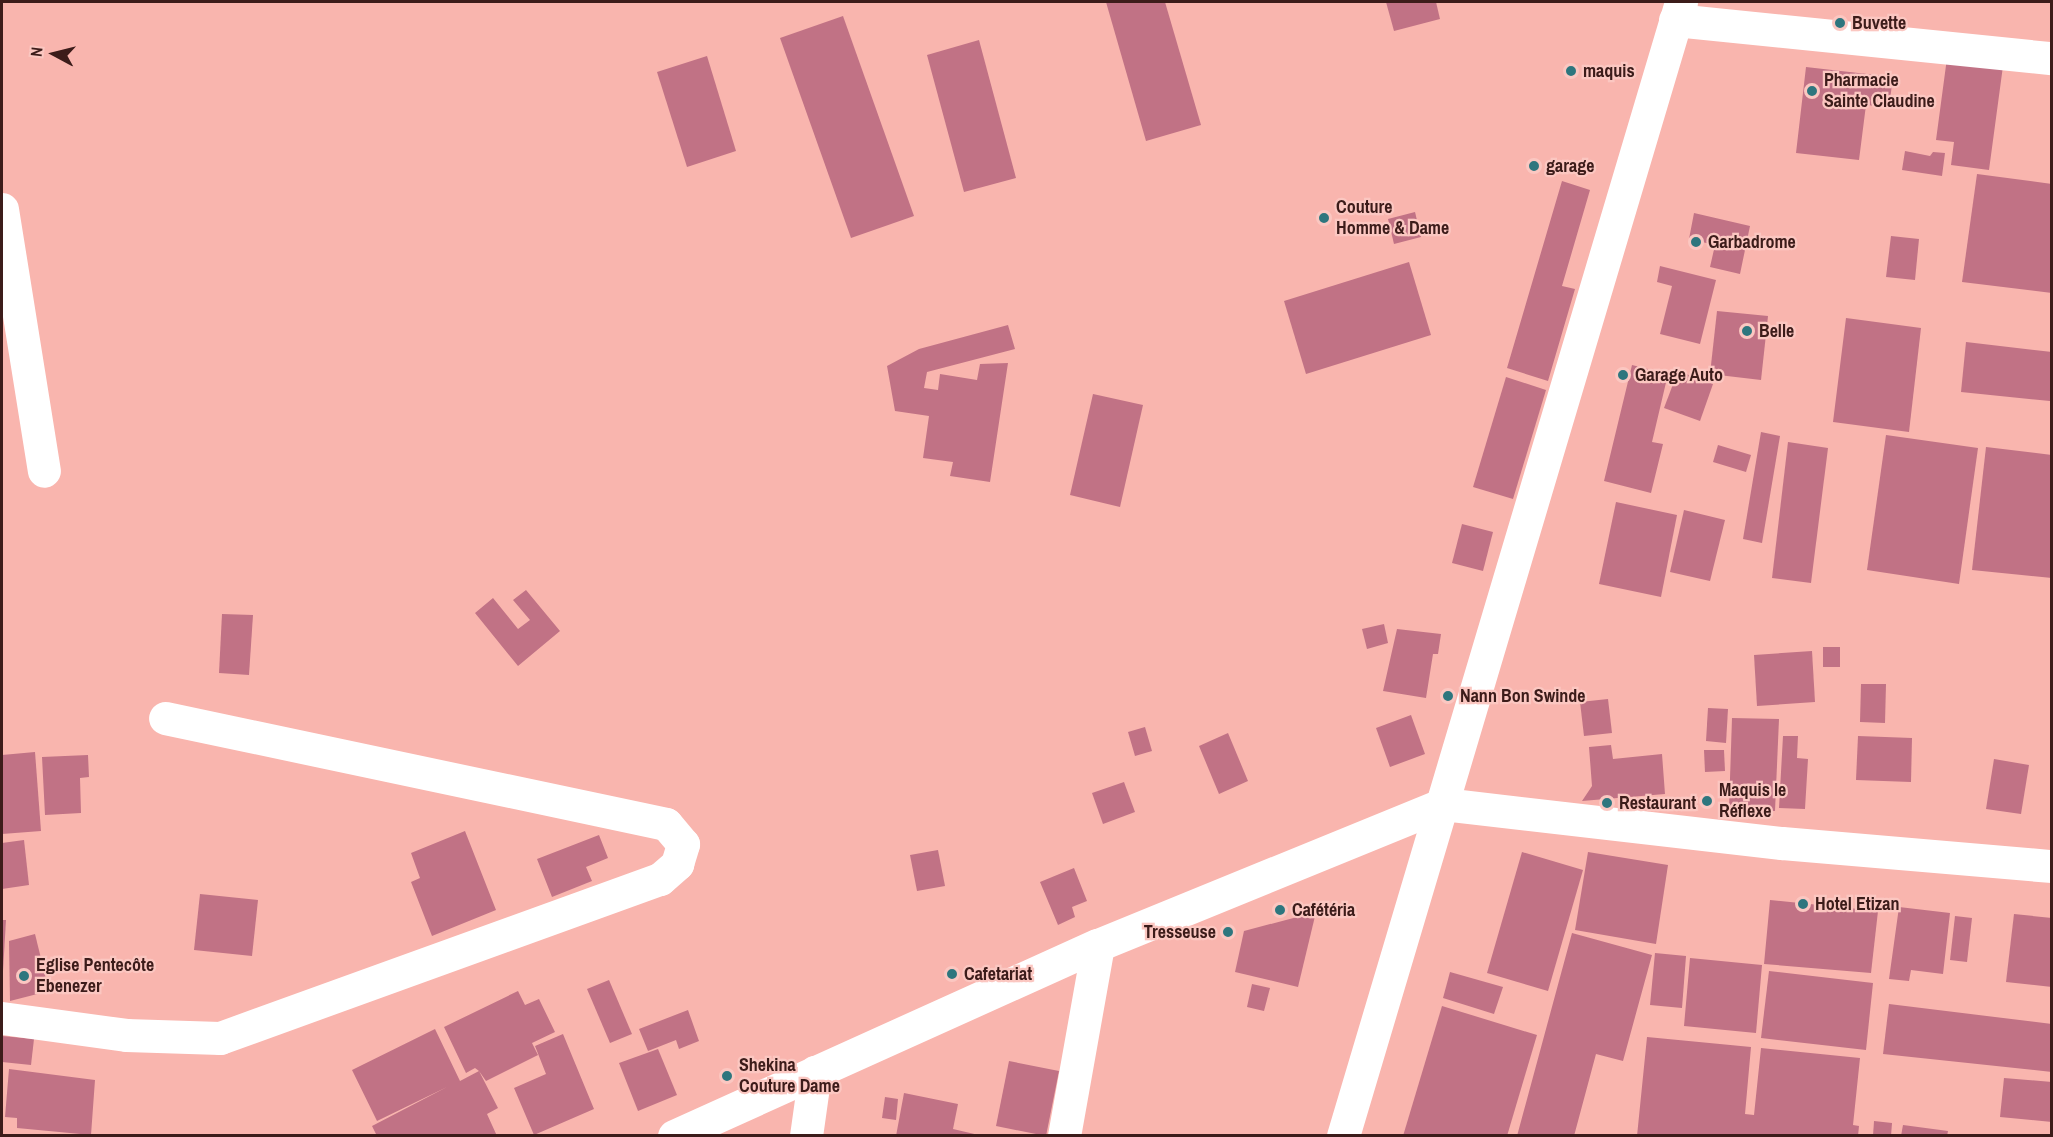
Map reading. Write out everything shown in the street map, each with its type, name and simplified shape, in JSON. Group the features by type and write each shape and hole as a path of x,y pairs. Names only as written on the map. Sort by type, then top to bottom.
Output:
{"street":[{"path":"1343,1136 1678,11 2052,58"},
{"path":"2,209 44,471"},
{"path":"2,1018 126,1035 220,1038 660,879 677,864 683,844 666,824 165,718"},
{"path":"674,1136 1098,945 1443,804 1782,843 2052,866"},
{"path":"1064,1136 1098,945"},
{"path":"806,1136 815,1072"}],"building":[{"path":"1106,2 1165,2 1201,125 1146,141"},
{"path":"1386,2 1436,2 1440,19 1394,31"},
{"path":"843,16 914,216 851,238 780,38"},
{"path":"979,40 1016,178 964,192 927,55"},
{"path":"707,56 736,151 687,167 657,72"},
{"path":"1947,58 2003,66 1989,170 1951,165 1954,142 1936,140"},
{"path":"1806,67 1893,77 1889,107 1866,105 1859,160 1796,153"},
{"path":"1905,151 1930,156 1933,152 1945,153 1942,176 1902,170"},
{"path":"1977,174 2052,184 2052,293 1962,282"},
{"path":"1562,181 1590,190 1562,286 1575,289 1548,381 1507,368"},
{"path":"1415,212 1421,237 1394,244 1388,219"},
{"path":"1694,213 1750,226 1740,274 1710,267 1715,245 1689,239"},
{"path":"1891,236 1919,239 1915,280 1886,277"},
{"path":"1409,262 1431,335 1306,374 1284,301"},
{"path":"1660,266 1716,280 1700,344 1660,334 1672,286 1657,282"},
{"path":"1717,311 1768,316 1761,380 1710,374"},
{"path":"1846,318 1921,328 1909,432 1833,422"},
{"path":"1008,325 1015,349 927,372 924,388 938,390 940,374 977,380 980,364 1008,363 990,482 950,476 953,462 923,458 929,416 895,411 887,366 919,349"},
{"path":"1966,342 2052,352 2050,401 1961,392"},
{"path":"1632,365 1668,374 1652,442 1663,444 1651,493 1604,481"},
{"path":"1678,371 1713,384 1700,421 1664,408"},
{"path":"1506,377 1546,390 1513,499 1473,487"},
{"path":"1093,394 1143,405 1120,507 1070,495"},
{"path":"1761,432 1780,436 1762,543 1743,539"},
{"path":"1886,435 1978,448 1959,584 1867,570"},
{"path":"1788,442 1828,448 1811,583 1772,578"},
{"path":"1718,445 1751,455 1746,472 1713,462"},
{"path":"1986,447 2052,455 2052,578 1972,570"},
{"path":"1616,502 1677,515 1661,597 1599,584"},
{"path":"1684,510 1725,520 1710,581 1670,572"},
{"path":"1462,524 1493,532 1483,571 1452,563"},
{"path":"526,590 560,631 518,666 475,613 493,598 518,629 530,620 513,600"},
{"path":"222,614 253,615 249,675 219,673"},
{"path":"1384,624 1388,643 1367,649 1362,629"},
{"path":"1397,629 1441,634 1438,654 1433,654 1426,698 1383,691"},
{"path":"1823,647 1840,647 1840,667 1823,667"},
{"path":"1812,651 1815,702 1757,706 1754,655"},
{"path":"1861,684 1886,684 1885,723 1860,722"},
{"path":"1608,699 1612,733 1584,736 1580,702"},
{"path":"1708,708 1728,709 1726,743 1706,741"},
{"path":"1411,715 1425,754 1390,767 1376,728"},
{"path":"1732,718 1779,719 1775,811 1729,809"},
{"path":"1145,727 1152,751 1135,756 1128,732"},
{"path":"1228,733 1248,781 1219,794 1199,746"},
{"path":"1783,736 1798,736 1797,758 1808,759 1805,809 1779,808"},
{"path":"1858,736 1912,738 1911,782 1856,780"},
{"path":"1611,745 1613,759 1662,754 1665,794 1582,801 1592,786 1589,747"},
{"path":"1704,750 1724,750 1725,771 1705,772"},
{"path":"35,752 41,831 2,834 2,755"},
{"path":"88,755 89,777 80,778 81,813 45,815 42,757"},
{"path":"1994,759 2029,765 2021,814 1986,809"},
{"path":"1124,782 1135,812 1103,824 1092,793"},
{"path":"465,831 496,910 432,936 411,882 420,878 411,853"},
{"path":"599,835 608,858 586,867 592,881 552,897 537,859"},
{"path":"24,840 29,885 2,889 2,843"},
{"path":"938,850 945,886 917,891 910,855"},
{"path":"1522,852 1583,870 1548,991 1487,973"},
{"path":"1588,852 1668,865 1656,944 1575,930"},
{"path":"1074,868 1087,901 1072,907 1075,917 1058,925 1040,882"},
{"path":"200,894 258,900 252,956 194,950"},
{"path":"1770,900 1878,911 1871,973 1764,964"},
{"path":"1899,907 1950,913 1943,974 1911,970 1909,981 1889,979"},
{"path":"1316,912 1298,987 1235,972 1244,931"},
{"path":"2014,914 2052,918 2052,987 2006,982"},
{"path":"1955,916 1972,918 1967,962 1950,960"},
{"path":"2,920 6,920 3,971 2,971"},
{"path":"1572,933 1652,955 1623,1061 1596,1054 1574,1136 1517,1136"},
{"path":"35,934 49,991 10,1001 9,941"},
{"path":"1655,953 1686,956 1682,1008 1650,1005"},
{"path":"1690,958 1762,965 1756,1033 1684,1026"},
{"path":"1769,971 1873,983 1866,1050 1761,1038"},
{"path":"1450,972 1503,987 1494,1014 1443,998"},
{"path":"609,980 632,1034 610,1043 587,989"},
{"path":"1252,984 1270,988 1264,1011 1247,1007"},
{"path":"518,991 525,1005 539,999 555,1032 532,1043 538,1055 486,1081 475,1068 466,1073 444,1027"},
{"path":"1889,1004 2052,1024 2052,1072 1883,1054"},
{"path":"1442,1006 1537,1035 1507,1136 1403,1136"},
{"path":"688,1010 699,1041 679,1049 676,1040 648,1051 639,1029"},
{"path":"435,1029 460,1081 479,1071 498,1108 487,1114 497,1136 377,1136 372,1126 447,1087 377,1121 352,1070"},
{"path":"563,1034 594,1109 534,1135 514,1088 546,1074 535,1046"},
{"path":"2,1036 34,1039 31,1065 2,1062"},
{"path":"1647,1037 1751,1047 1745,1114 1754,1115 1761,1048 1860,1058 1853,1125 1859,1126 1858,1136 1637,1136"},
{"path":"658,1049 677,1095 638,1111 619,1063"},
{"path":"1009,1061 1059,1071 1046,1136 996,1126"},
{"path":"9,1069 95,1080 91,1135 17,1128 17,1118 5,1117"},
{"path":"2004,1078 2052,1082 2052,1122 2000,1117"},
{"path":"904,1093 958,1104 953,1129 983,1136 896,1136"},
{"path":"885,1097 898,1099 896,1120 882,1118"},
{"path":"1874,1121 1892,1123 1891,1136 1873,1136"},
{"path":"1903,1125 1948,1131 1947,1136 1901,1136"}],"place":[{"name":"Buvette","path":"1840,23"},
{"name":"maquis","path":"1571,71"},
{"name":"Pharmacie Sainte Claudine","path":"1812,91"},
{"name":"garage","path":"1534,166"},
{"name":"Couture Homme & Dame","path":"1324,218"},
{"name":"Garbadrome","path":"1696,242"},
{"name":"Belle","path":"1747,331"},
{"name":"Garage Auto","path":"1623,375"},
{"name":"Nann Bon Swinde","path":"1448,696"},
{"name":"Maquis le Réflexe","path":"1707,801"},
{"name":"Restaurant","path":"1607,803"},
{"name":"Hotel Etizan","path":"1803,904"},
{"name":"Cafétéria","path":"1280,910"},
{"name":"Tresseuse","path":"1228,932"},
{"name":"Cafetariat","path":"952,974"},
{"name":"Eglise Pentecôte Ebenezer","path":"24,976"},
{"name":"Shekina Couture Dame","path":"727,1076"}]}
